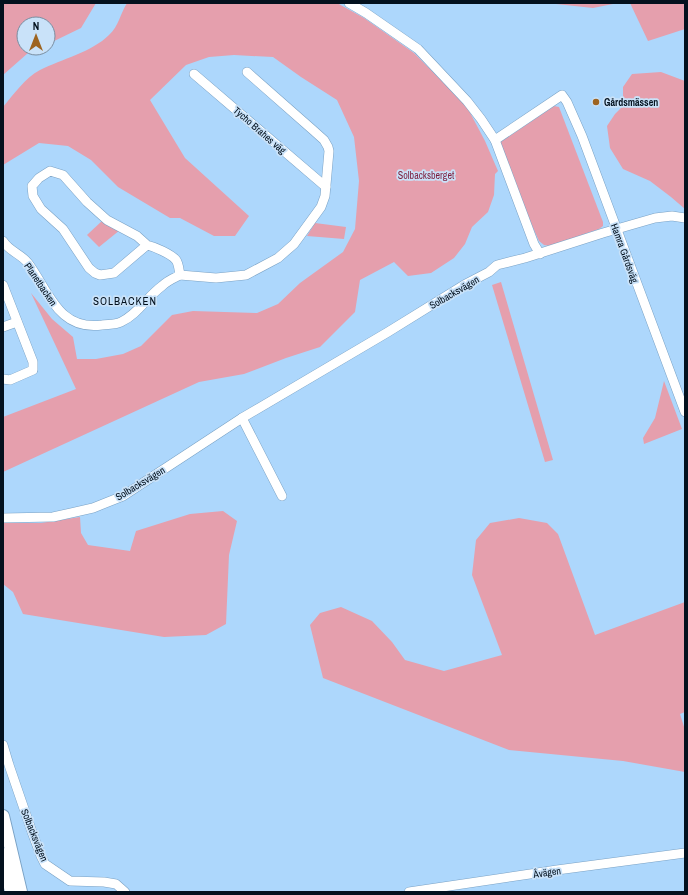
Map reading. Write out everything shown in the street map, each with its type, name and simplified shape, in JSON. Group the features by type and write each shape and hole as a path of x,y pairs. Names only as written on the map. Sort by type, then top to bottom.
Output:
{"main road":[{"path":"3,816 21,892"},
{"path":"3,854 11,892"}],"street":[{"path":"350,3 418,49 467,101 481,119 495,140 534,244 540,254"},
{"path":"147,245 114,273 100,275 95,273 89,268 63,229 41,209 33,196 32,186 39,178 50,171 64,175 87,202 107,220 137,236 147,245 154,247 175,259 180,275 216,278 246,275 270,263 285,252 302,233 321,207 326,187 328,147 324,140 247,72"},
{"name":"Tycho Brahes väg","path":"194,74 326,187"},
{"name":"Hamra Gårdsväg","path":"495,140 562,95 567,102 582,136 685,412"},
{"name":"Solbacksvägen","path":"3,518 53,517 93,508 123,496 242,418 388,332 464,285 489,272 498,265 540,254 616,229 663,216 685,218"},
{"name":"Planetbacken","path":"3,241 7,247 24,259 57,308 67,318 82,324 96,326 120,322 136,312 160,287 180,275"},
{"path":"3,286 33,362 33,370 10,380 3,379"},
{"path":"3,327 17,322"},
{"path":"242,418 282,496"},
{"name":"Solbacksvägen","path":"3,745 32,832 41,856 46,864 70,881 104,882 116,884 125,892"},
{"name":"Åvägen","path":"409,892 557,870 685,854"}],"green space":[{"path":"3,3 96,3 81,28 56,40 56,16 16,16 16,56 25,56 3,75"},
{"name":"Solbacksberget","path":"127,3 337,3 364,18 414,53 466,105 485,141 498,171 495,174 494,195 488,212 472,227 465,244 454,258 431,273 408,276 394,262 360,280 355,312 320,347 244,374 199,382 3,472 3,417 76,389 31,293 52,319 73,337 77,359 96,359 123,354 141,346 172,315 193,311 257,313 278,304 300,283 343,252 355,229 359,181 354,137 337,100 273,57 234,55 209,57 186,65 150,100 185,158 249,216 235,236 214,236 180,218 170,218 118,187 91,160 68,146 39,143 3,165 3,107 29,77 35,73 85,51 102,41 115,28"},
{"path":"555,3 618,3 593,8"},
{"path":"630,3 685,3 685,29 648,41"},
{"path":"661,72 685,81 685,209 650,181 623,169 610,148 607,126 615,114 623,106 623,87 632,74"},
{"path":"554,106 559,107 603,222 603,226 599,229 550,246 544,245 539,241 496,146"},
{"path":"103,220 120,230 99,247 87,235"},
{"path":"315,223 346,227 344,239 307,236"},
{"path":"501,282 553,460 545,462 492,285"},
{"path":"664,381 682,429 644,444 643,438 655,418"},
{"path":"223,511 237,521 229,555 226,624 206,635 164,637 23,614 13,592 3,584 3,523 41,523 80,517 81,533 88,545 130,551 136,531 190,514"},
{"path":"519,518 547,523 558,534 595,635 685,602 685,712 680,714 685,730 685,772 623,761 509,750 323,678 310,625 320,613 341,607 372,621 392,642 405,660 444,671 502,655 472,575 476,540 490,523"}],"place":[{"name":"Gårdsmässen","path":"596,102"}],"district":[{"name":"SOLBACKEN","path":"125,301"}]}
